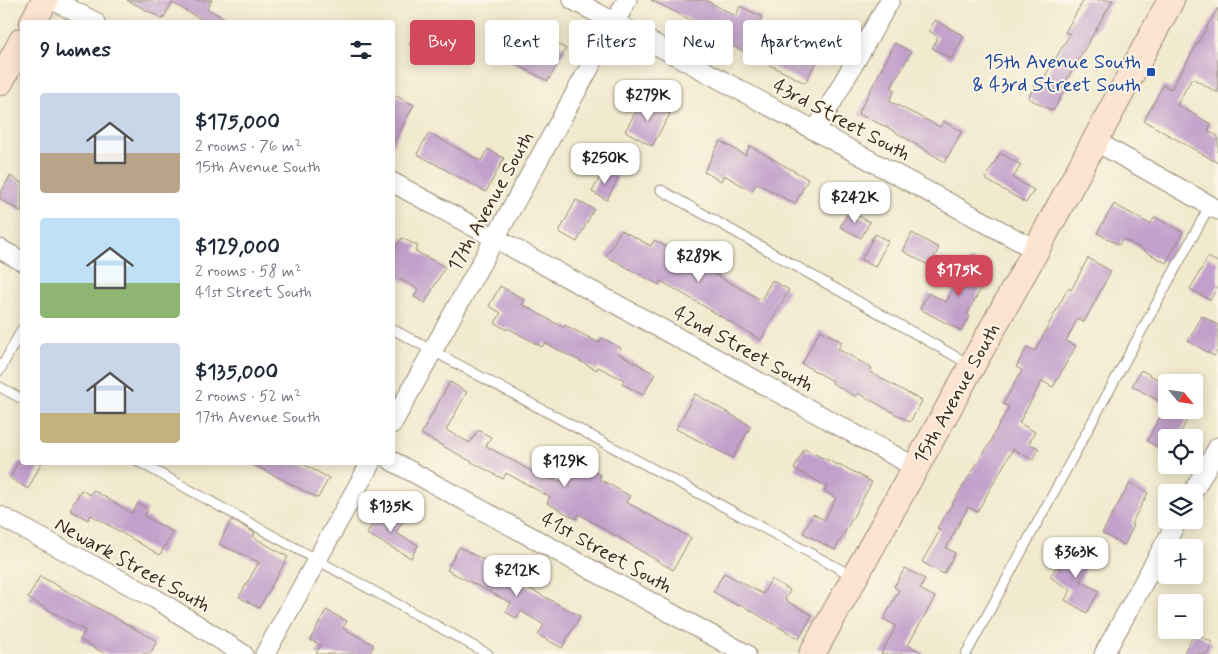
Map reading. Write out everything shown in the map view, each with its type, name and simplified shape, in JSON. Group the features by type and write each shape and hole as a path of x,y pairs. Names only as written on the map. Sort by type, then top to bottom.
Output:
{"street":[{"path":"34,20 45,0"},
{"path":"53,0 91,20"},
{"name":"43rd Street South","path":"573,0 610,20"},
{"name":"17th Avenue South","path":"615,20 627,0"},
{"path":"816,130 890,0"},
{"name":"15th Avenue South","path":"812,654 1036,250 1171,0"},
{"name":"43rd Street South","path":"655,44 1036,250"},
{"path":"0,82 20,45"},
{"name":"17th Avenue South","path":"395,419 590,65"},
{"path":"1095,142 1214,208"},
{"name":"42nd Street South","path":"395,184 915,467"},
{"path":"0,249 20,260"},
{"path":"1197,484 1218,447"},
{"name":"41st Street South","path":"395,462 746,654"},
{"path":"265,654 369,465"},
{"name":"Newark Street South","path":"0,516 156,599 243,654"},
{"path":"1104,654 1173,529"}],"lane":[{"path":"661,190 972,366"},
{"path":"966,654 1214,208"},
{"path":"395,331 854,577"},
{"path":"0,370 20,333"},
{"path":"0,387 20,398"},
{"path":"144,465 488,654"}],"building":[{"path":"127,0 212,0 207,9 228,20 202,20 172,3 163,19"},
{"path":"651,0 705,0 736,16 740,6 762,17 761,20 743,20 743,51 733,46 733,20 691,20"},
{"path":"1084,0 1113,0 1062,88 1065,90 1053,111 1028,98 1040,76 1044,78 1070,34 1065,32"},
{"path":"1218,8 1218,93 1192,78 1177,105 1211,124 1208,131 1218,136 1218,163 1144,121 1163,85 1171,89"},
{"path":"935,20 964,36 951,59 932,48 938,37 929,31"},
{"path":"895,43 911,52 891,88 895,90 889,101 940,127 943,121 962,131 945,162 887,127 858,114"},
{"path":"559,45 566,49 559,61"},
{"path":"517,65 557,65 548,81"},
{"path":"770,65 815,65 805,83"},
{"path":"395,96 414,105 395,140"},
{"path":"643,99 670,114 652,146 625,131"},
{"path":"429,133 481,161 488,149 504,158 486,192 417,154"},
{"path":"720,141 745,155 750,146 808,179 795,204 757,183 752,191 724,175 721,181 704,172"},
{"path":"1000,153 1021,165 1013,178 1034,190 1026,203 985,179"},
{"path":"603,171 618,178 607,200 592,192"},
{"path":"10,176 20,182 20,211 0,199 0,194"},
{"path":"576,200 594,209 577,242 559,232"},
{"path":"1114,204 1150,224 1155,217 1183,232 1166,263 1123,239 1119,245 1097,233"},
{"path":"849,211 870,222 861,238 840,227"},
{"path":"621,230 651,246 654,240 689,259 690,257 711,268 709,271 761,300 772,280 789,290 761,340 661,281 659,285 606,256"},
{"path":"912,233 939,248 930,266 903,251"},
{"path":"875,234 888,241 875,267 861,260"},
{"path":"402,238 418,246 415,251 445,267 425,303 414,297 418,289 395,277 395,250"},
{"path":"1208,257 1218,262 1218,286 1210,300 1190,289"},
{"path":"1088,258 1111,271 1084,322 1078,318 1066,341 1076,346 1053,387 1042,381 1019,423 1035,432 1029,443 1039,449 1033,460 1013,449 977,512 968,507 946,548 955,553 944,574 922,562 940,530 937,528 993,438 1009,407 1003,404 1022,370 1016,367 1027,347 1035,351 1068,288 1071,290"},
{"path":"970,259 991,270 967,314 970,316 961,331 920,309 928,293 946,302"},
{"path":"500,286 525,300 522,304 564,328 565,325 599,343 602,338 621,348 618,353 655,374 643,395 622,384 624,380 598,367 597,370 545,343 542,347 495,323 501,313 489,306"},
{"path":"1202,316 1218,325 1218,349 1214,356 1188,341"},
{"path":"820,330 842,342 838,349 872,368 870,372 922,401 910,422 858,393 856,397 832,383 833,381 802,364"},
{"path":"1141,370 1158,380 1158,401 1132,386"},
{"path":"450,382 467,392 446,430 470,443 478,430 491,437 486,446 533,472 535,469 559,483 572,459 601,475 599,479 630,496 626,502 691,538 673,570 579,514 576,519 547,503 550,497 506,473 503,479 421,434"},
{"path":"695,394 751,426 733,458 676,429"},
{"path":"1159,419 1188,419 1182,429 1158,429 1158,447 1147,441"},
{"path":"804,449 839,464 872,482 835,550 803,533 813,514 824,520 836,498 824,491 827,486 794,469"},
{"path":"18,462 20,462 20,465 40,465 28,489 10,478"},
{"path":"254,465 305,465 329,478 318,498"},
{"path":"1130,483 1148,493 1131,524 1134,526 1124,545 1102,533"},
{"path":"81,490 90,495 93,490 132,513 138,503 148,510 144,516 173,532 160,555 91,515 88,520 70,510"},
{"path":"382,507 404,520 396,533 418,545 411,558 367,534"},
{"path":"231,520 255,533 253,537 288,557 259,608 239,597 259,562 219,544"},
{"path":"1073,546 1093,557 1080,581 1099,591 1087,613 1065,600 1071,590 1050,577 1056,567 1061,569"},
{"path":"459,547 492,564 490,567 580,616 562,648 538,635 544,625 521,611 517,619 506,612 511,603 447,570"},
{"path":"905,568 925,579 920,589 935,597 908,645 925,654 881,654 896,626 884,619 899,590 894,587"},
{"path":"724,573 763,594 771,579 790,590 785,600 812,615 799,639 740,604 739,606 713,592"},
{"path":"40,576 157,641 150,654 106,654 80,640 85,631 28,598"},
{"path":"326,610 347,621 343,628 374,645 369,654 316,654 321,645 310,640"},
{"path":"1203,637 1213,643 1207,654 1183,654 1192,639 1203,639"}],"place":[{"name":"15th Avenue South & 43rd Street South","path":"1151,72"}]}
